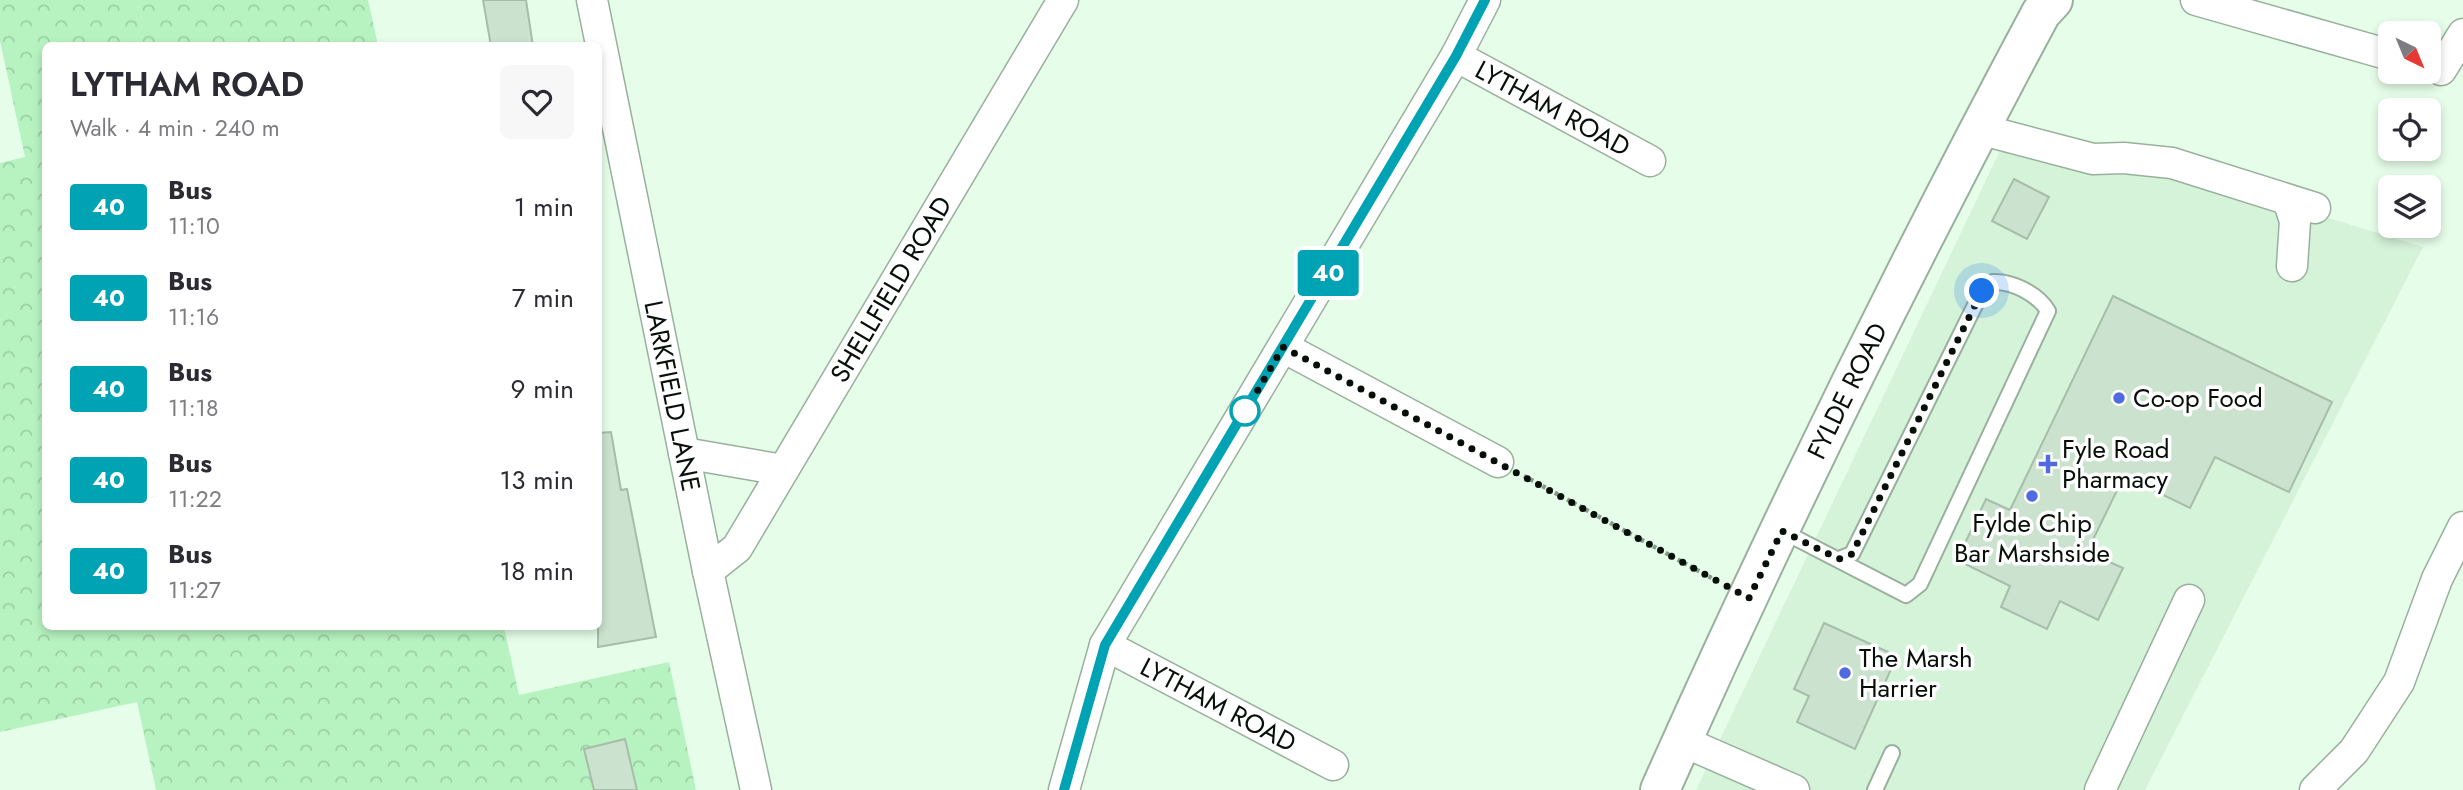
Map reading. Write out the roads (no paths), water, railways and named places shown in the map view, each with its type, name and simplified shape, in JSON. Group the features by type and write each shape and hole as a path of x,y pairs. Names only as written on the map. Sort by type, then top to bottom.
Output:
{"street":[{"name":"LARKFIELD LANE","path":"593,0 601,42"},
{"name":"SHELLFIELD ROAD","path":"708,571 737,548 1063,0"},
{"name":"LYTHAM ROAD","path":"1064,790 1105,645 1456,56 1485,0"},
{"name":"FYLDE ROAD","path":"1660,790 1749,598 1946,191 2042,13 2053,0"},
{"path":"2196,0 2378,52"},
{"path":"2444,71 2463,34"},
{"name":"LARKFIELD LANE","path":"602,45 708,571 757,790"},
{"name":"LYTHAM ROAD","path":"1456,56 1650,162"},
{"path":"1979,129 2093,159 2124,158 2172,163 2302,204 2295,221 2292,266"},
{"path":"1283,347 1498,462"},
{"path":"684,453 783,470"},
{"path":"2315,790 2354,751 2399,682 2437,579 2463,527"},
{"path":"2100,790 2189,600"},
{"name":"LYTHAM ROAD","path":"1105,645 1333,765"},
{"path":"1682,741 1794,790"}],"lane":[{"path":"1782,531 1906,595 1920,584 2048,311 2042,300 2003,281 1993,282 1982,291 1852,554 1839,559"},
{"path":"1875,790 1892,753"}],"place":[{"name":"Co-op Food","path":"2119,398"},
{"name":"Fyle Road Pharmacy","path":"2048,464"},
{"name":"Fylde Chip Bar Marshside","path":"2032,496"},
{"name":"The Marsh Harrier","path":"1845,673"}]}
